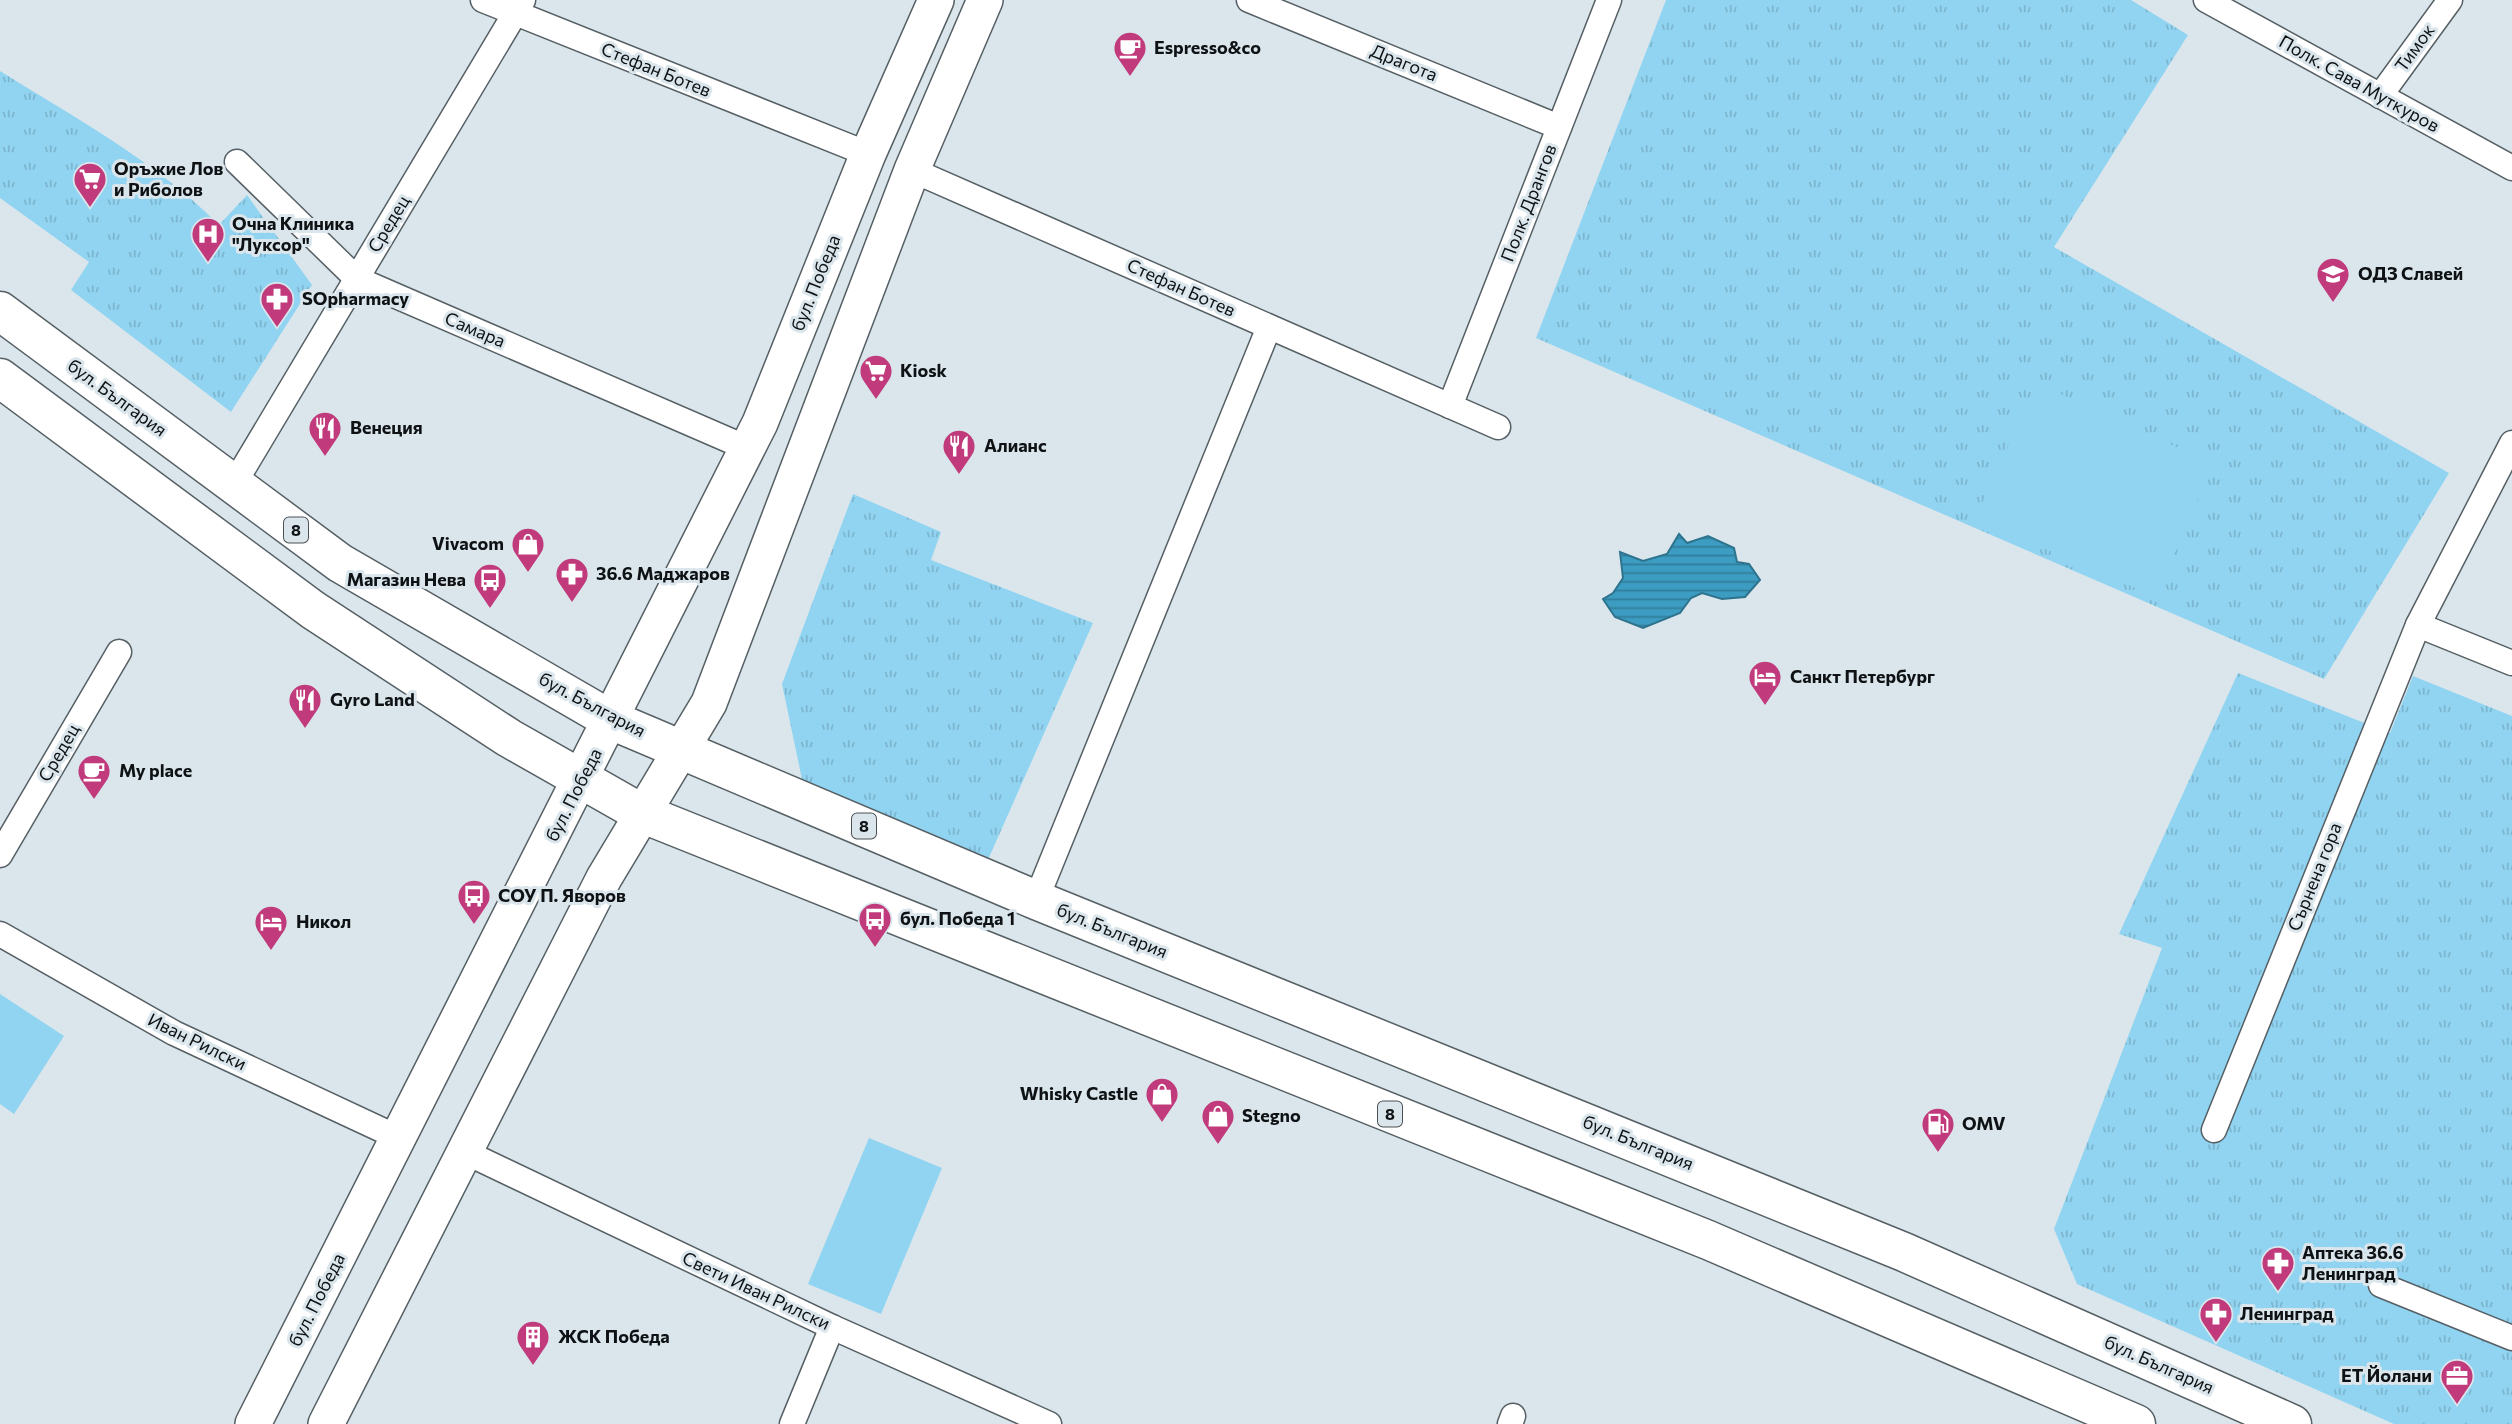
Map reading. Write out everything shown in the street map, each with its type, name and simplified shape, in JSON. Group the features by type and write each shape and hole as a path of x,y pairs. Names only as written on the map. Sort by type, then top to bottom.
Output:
{"main road":[{"name":"бул. Победа","path":"254,1424 747,449 868,154 936,0"},
{"path":"326,1424 604,878 709,703 912,170 985,0"},
{"name":"бул. България","path":"0,311 340,563 611,719 1036,900 1736,1182 2292,1424"},
{"name":"8","path":"0,378 313,610 509,738 641,813 1708,1240 2136,1424"}],"street":[{"name":"Стефан Ботев","path":"483,0 519,7 868,154"},
{"name":"Драгота","path":"1249,0 1559,127"},
{"name":"Полк. Дрангов","path":"1450,406 1609,0"},
{"name":"Полк. Сава Муткуров","path":"2206,0 2512,168"},
{"name":"Тимок","path":"2380,96 2450,0"},
{"name":"Средец","path":"234,484 519,7"},
{"name":"Самара","path":"237,162 357,279 747,449"},
{"name":"Стефан Ботев","path":"912,170 1498,427"},
{"path":"1036,900 1269,327"},
{"name":"Сърнена гора","path":"2214,1130 2418,625 2512,443"},
{"path":"2418,625 2512,663"},
{"name":"Средец","path":"0,855 119,652"},
{"name":"Иван Рилски","path":"0,934 174,1033 399,1138"},
{"name":"Свети Иван Рилски","path":"465,1152 832,1327 1049,1424"},
{"path":"2381,1285 2512,1338"},
{"path":"792,1424 832,1327"}],"green space":[{"path":"1666,0 2131,0 2188,35 2054,247 2449,473 2324,679 1536,338"},
{"path":"0,71 142,161 195,202 219,225 247,195 312,285 231,412 71,290 89,262 0,198"},
{"path":"2037,383 2213,464 2156,597 1975,518"},
{"path":"853,494 941,532 931,560 1093,623 987,862 803,784 782,684"},
{"path":"2238,673 2390,733 2413,676 2512,716 2512,1424 2394,1424 2077,1284 2054,1229 2162,948 2119,934"},
{"path":"0,994 64,1036 14,1114 0,1104"},
{"path":"869,1138 942,1168 881,1314 808,1284"}],"shaded area":[{"path":"1679,534 1687,543 1708,536 1734,548 1737,562 1749,564 1760,580 1745,597 1722,599 1702,593 1691,598 1680,613 1643,628 1615,617 1603,599 1613,593 1623,578 1620,552 1643,561 1667,554"}],"place":[{"name":"Espresso&co","path":"1130,78"},
{"name":"Оръжие Лов и Риболов","path":"90,209"},
{"name":"Очна Клиника \"Луксор\"","path":"208,264"},
{"name":"ОДЗ Славей","path":"2333,304"},
{"name":"SOpharmacy","path":"277,329"},
{"name":"Kiosk","path":"876,401"},
{"name":"Венеция","path":"325,458"},
{"name":"Алианс","path":"959,476"},
{"name":"Vivacom","path":"528,574"},
{"name":"36.6 Маджаров","path":"572,604"},
{"name":"Магазин Нева","path":"490,610"},
{"name":"Санкт Петербург","path":"1765,707"},
{"name":"Gyro Land","path":"305,730"},
{"name":"My place","path":"94,801"},
{"name":"СОУ П. Яворов","path":"474,926"},
{"name":"бул. Победа 1","path":"875,949"},
{"name":"Никол","path":"271,952"},
{"name":"Whisky Castle","path":"1162,1124"},
{"name":"Stegno","path":"1218,1146"},
{"name":"OMV","path":"1938,1154"},
{"name":"Аптека 36.6 Ленинград","path":"2278,1293"},
{"name":"Ленинград","path":"2216,1344"},
{"name":"ЖСК Победа","path":"533,1367"},
{"name":"ЕТ Йолани","path":"2457,1406"}]}
